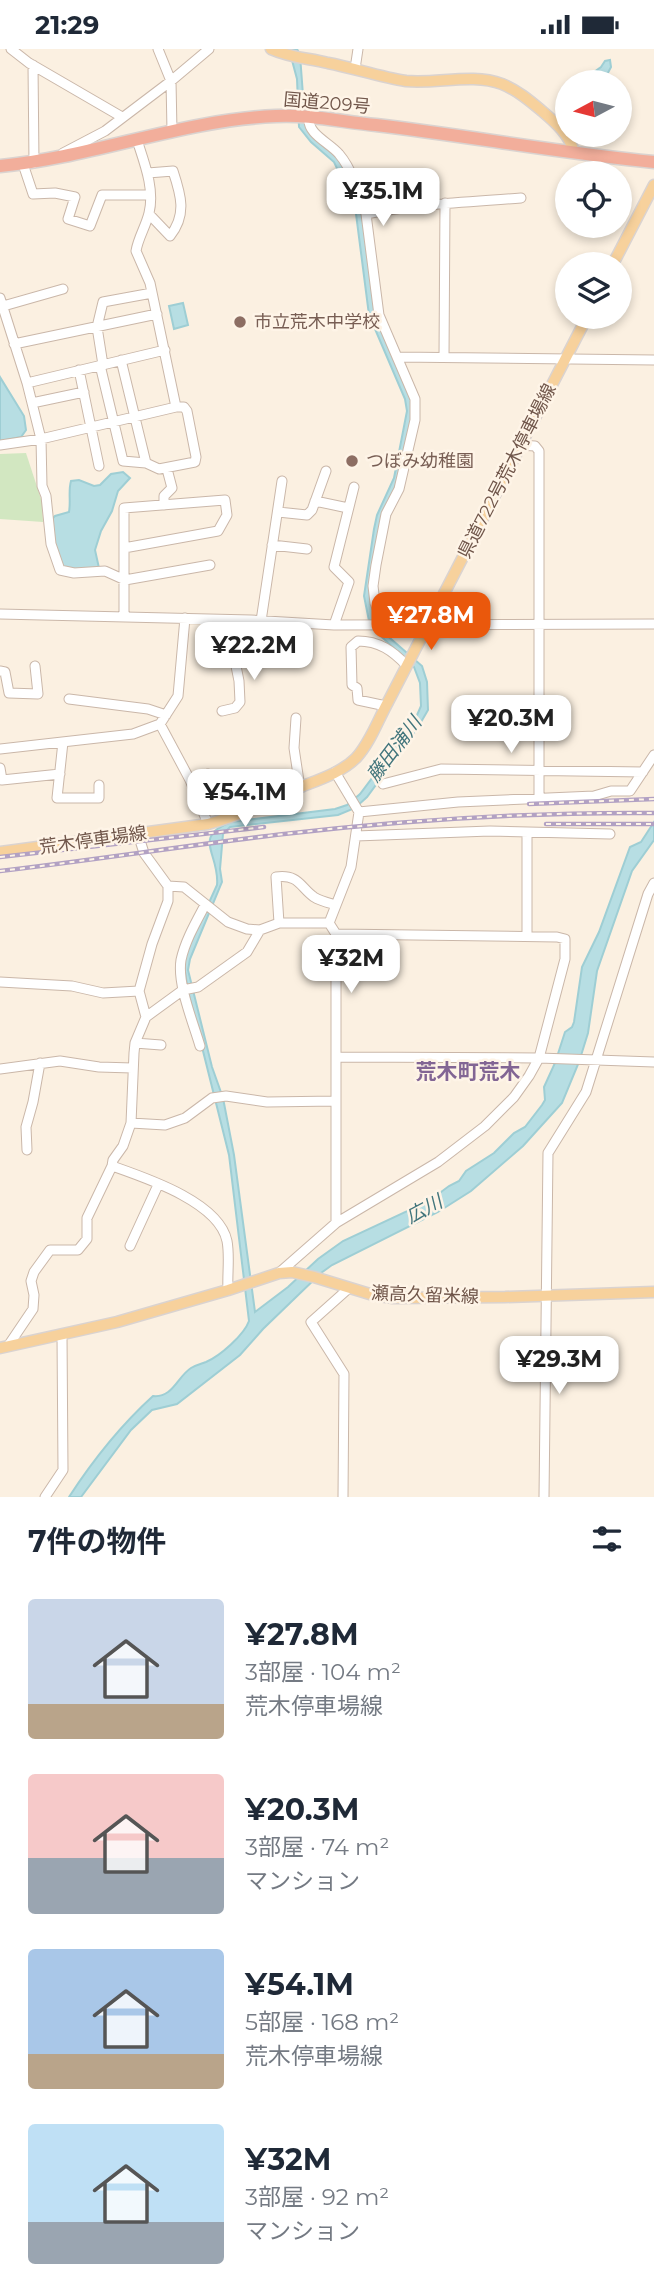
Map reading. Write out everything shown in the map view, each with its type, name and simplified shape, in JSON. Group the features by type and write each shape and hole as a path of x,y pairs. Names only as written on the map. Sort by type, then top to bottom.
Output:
{"highway":[{"name":"国道209号","path":"0,166 49,161 172,131 243,118 279,115 425,131 654,162"}],"main road":[{"path":"271,49 287,56 413,81 474,79 500,83 557,123 575,152"},
{"path":"619,252 654,185"},
{"name":"県道722号荒木停車場線","path":"428,625 581,329"},
{"name":"荒木停車場線","path":"0,852 208,824 232,817 335,772 362,750 428,625"},
{"name":"瀬高久留米線","path":"4,1347 117,1322 279,1273 292,1272 344,1288 393,1298 654,1292"}],"street":[{"path":"11,49 33,65 122,117"},
{"path":"158,49 171,81 172,131"},
{"path":"49,161 105,131 209,49"},
{"path":"355,69 358,49"},
{"path":"33,65 29,163 33,194 55,193 75,197 68,219 90,226 102,195 149,195"},
{"path":"304,117 312,131 340,155 366,214 379,315 415,399 416,408 399,489 386,514 373,586 375,603 383,624"},
{"path":"137,140 148,173 149,214 136,251 152,293 176,407"},
{"path":"148,173 173,171 180,192 182,213 178,226 170,236 149,214"},
{"path":"366,214 445,203 521,198"},
{"path":"444,357 445,203"},
{"path":"63,289 1,304 27,383 41,439 42,486 46,496 51,544 60,570 105,571 125,580 210,565"},
{"path":"0,445 41,439 114,422 176,407 184,407 187,411 195,462 159,469 146,463 123,461 114,422 102,365 97,327 103,302 152,293"},
{"path":"14,344 157,314"},
{"path":"27,383 164,350"},
{"path":"397,357 654,359"},
{"path":"121,360 146,463"},
{"path":"79,370 99,466"},
{"path":"32,404 84,392"},
{"path":"519,446 535,446 539,451 539,797"},
{"path":"164,505 163,496 172,488 167,469"},
{"path":"278,512 307,515 312,510 326,471"},
{"path":"222,712 235,708 240,702 232,643 256,620 282,481"},
{"path":"334,625 349,582 334,567 354,487"},
{"path":"124,548 218,531 227,515 225,500 124,508 124,548 125,580 124,616"},
{"path":"315,501 348,508"},
{"path":"272,545 307,549"},
{"path":"0,614 256,620 334,625 654,624"},
{"path":"0,749 133,734 160,724 178,696 185,618"},
{"path":"346,624 358,641 394,652 406,665"},
{"path":"358,641 351,647 352,685 357,688 358,700 386,706"},
{"path":"0,671 5,672 9,693 38,694 35,666"},
{"path":"69,699 148,709 166,715"},
{"path":"296,718 294,748 300,787"},
{"path":"160,724 190,780 208,824"},
{"path":"63,742 57,798 99,798 99,785"},
{"path":"359,812 458,802 594,796 611,791 630,791 654,755"},
{"path":"0,768 2,780 60,774"},
{"path":"383,784 442,769 643,772"},
{"path":"329,923 351,867 359,812 335,772"},
{"path":"208,774 237,788 256,807"},
{"path":"356,836 527,832 610,834"},
{"path":"527,832 527,936"},
{"path":"138,834 144,853 168,885 168,901 139,991 146,1017"},
{"path":"279,923 276,877 286,876 303,886 313,897 336,905"},
{"path":"544,1497 548,1153 586,1093 593,1060 654,883"},
{"path":"168,885 184,887 228,922 260,930 279,923 329,923"},
{"path":"200,1045 184,991 181,962 191,932 205,905"},
{"path":"329,923 336,934 336,1223"},
{"path":"4,1347 33,1309 31,1281 34,1272 50,1250 78,1250 88,1239 87,1218 113,1160 123,1146 131,1123 135,1043 146,1017 184,991 198,987 247,952 260,930"},
{"path":"279,1273 336,1223 438,1162 485,1126 514,1097 542,1058 565,959 565,939 527,936 336,934"},
{"path":"0,982 72,986 103,993 139,991"},
{"path":"135,1043 161,1045"},
{"path":"337,1057 542,1058 654,1062"},
{"path":"0,1069 60,1061 100,1067 132,1068"},
{"path":"27,1150 26,1127 40,1063"},
{"path":"131,1123 165,1125 185,1118 212,1098 226,1096 267,1102 335,1101"},
{"path":"112,1166 202,1207 219,1223 227,1239 228,1290"},
{"path":"131,1247 158,1185"},
{"path":"343,1497 344,1374 311,1322 344,1288"},
{"path":"45,1497 63,1470 62,1335"}],"green space":[{"path":"26,453 42,502 43,522 0,519 0,454"}],"water":[{"path":"289,49 297,49 300,55 305,122 334,152 346,170 364,215 375,311 412,399 413,419 372,576 380,627 422,666 427,682 428,710 367,797 355,808 338,815 230,827 223,834 220,869 222,882 188,970 212,1067 223,1098 234,1155 255,1312 343,1241 429,1201 459,1181 466,1171 494,1153 514,1133 525,1127 545,1100 544,1087 565,1032 574,1022 582,967 599,932 630,847 641,842 654,822 654,840 632,871 597,971 588,1033 562,1103 523,1146 471,1191 438,1212 321,1273 240,1355 177,1404 152,1410 131,1430 81,1497 69,1497 108,1444 141,1407 153,1396 165,1394 191,1368 212,1359 224,1350 237,1339 249,1321 229,1155 184,965 187,951 217,885 210,847 212,834 231,822 335,809 347,805 360,794 414,722 421,706 420,683 414,667 370,626 364,596 377,515 394,478 407,411 405,399 369,315 355,206 334,162 311,142 299,127 297,79"},
{"path":"610,60 609,70 597,70 601,67 605,61"},
{"path":"183,303 188,325 174,329 169,306"},
{"path":"0,377 24,416 26,430 21,437 0,441"},
{"path":"123,472 130,478 118,491 95,550 99,568 65,571 56,553 51,520 69,512 71,481 100,485 111,474"}],"railway":[{"path":"529,804 654,799"},
{"path":"0,871 330,829 469,818 654,813"},
{"path":"546,824 654,824"},
{"path":"0,857 264,827"}],"place":[{"name":"市立荒木中学校","path":"240,322"},
{"name":"つぼみ幼稚園","path":"352,461"}],"district":[{"name":"荒木町荒木","path":"468,1071"}],"water label":[{"name":"藤田浦川","path":"394,749"},
{"name":"広川","path":"424,1209"}]}
